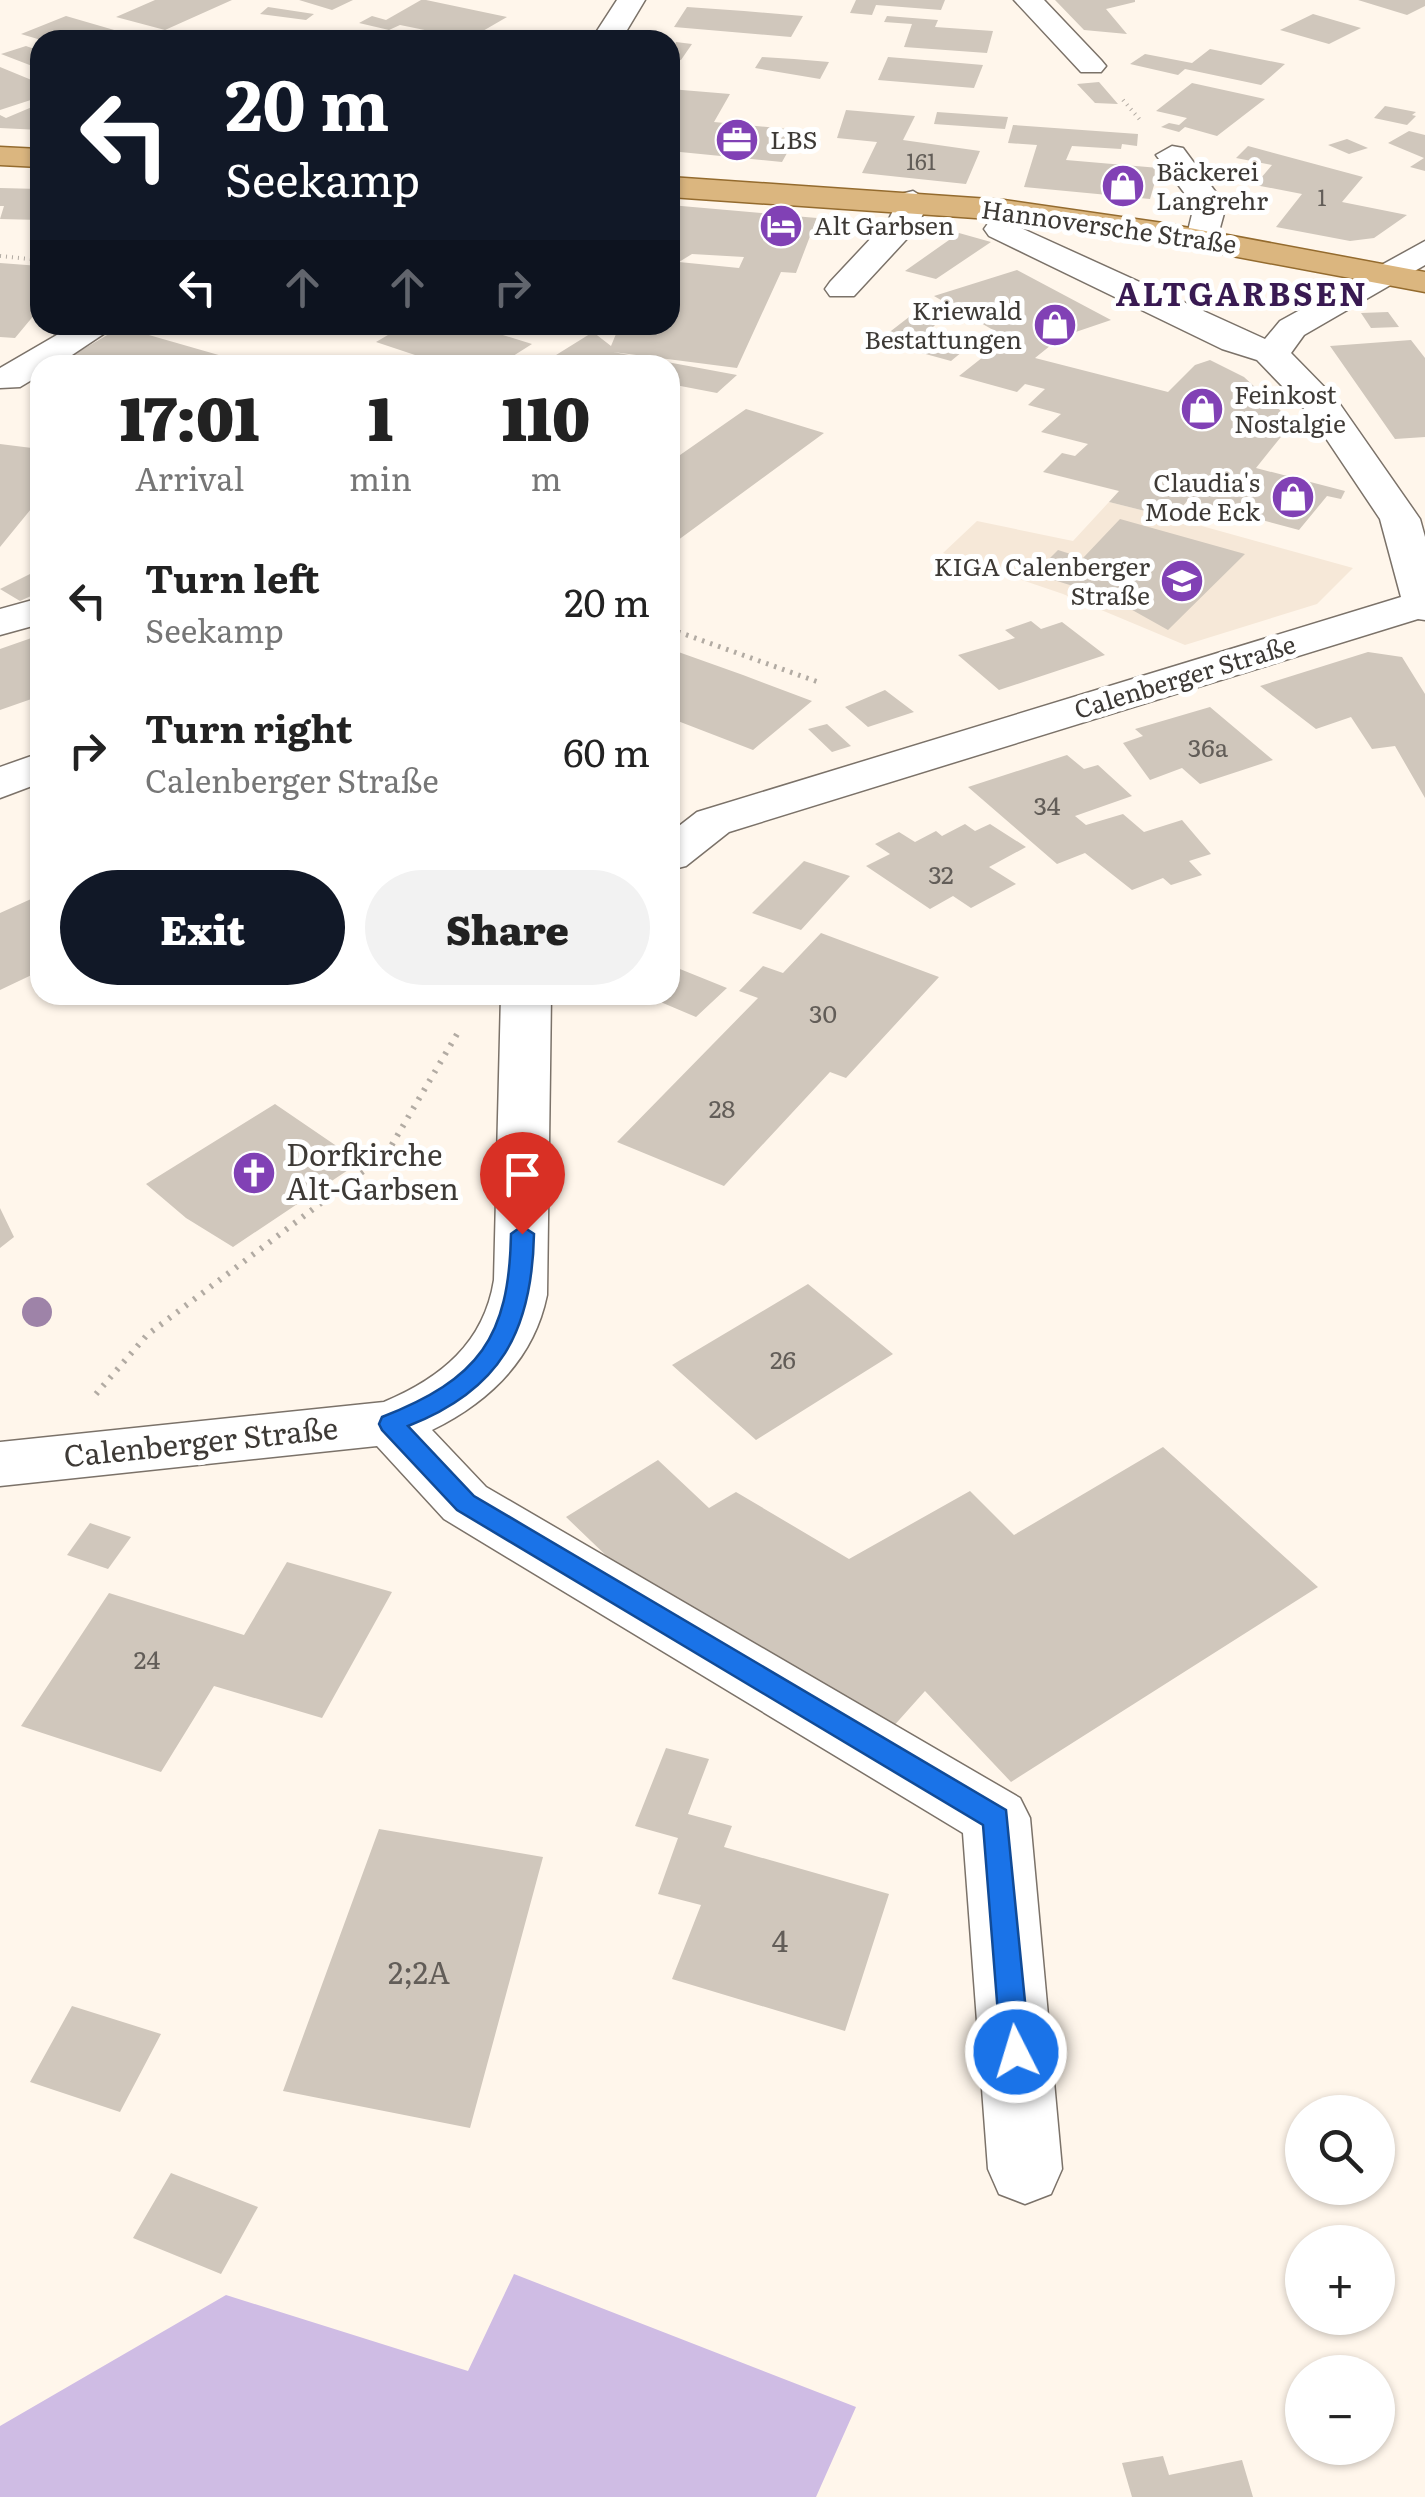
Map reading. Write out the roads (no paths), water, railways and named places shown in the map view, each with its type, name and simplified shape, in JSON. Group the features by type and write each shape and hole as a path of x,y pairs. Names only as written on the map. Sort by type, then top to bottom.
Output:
{"main road":[{"path":"0,156 30,158"},
{"name":"Hannoversche Straße","path":"680,187 913,201 1203,239 1425,282"}],"street":[{"path":"612,30 632,0"},
{"path":"1028,0 1091,66"},
{"path":"1172,155 1210,206 1203,239"},
{"path":"842,289 904,222 913,201"},
{"path":"1001,229 1235,342 1273,353 1292,328 1425,251"},
{"path":"55,355 84,335"},
{"name":"Calenberger Straße","path":"680,848 712,822 1424,606 1413,518 1324,408 1277,364 1273,353"},
{"path":"0,623 30,613"},
{"path":"0,784 30,770"},
{"path":"680,809 712,822"},
{"name":"Calenberger Straße","path":"0,1464 255,1441 391,1424 432,1407 466,1385 487,1362 512,1322 522,1274 526,1005"},
{"path":"391,1424 466,1503 996,1818 1025,2169"}],"place":[{"name":"LBS","path":"737,140"},
{"name":"Bäckerei Langrehr","path":"1123,186"},
{"name":"Alt Garbsen","path":"781,226"},
{"name":"Kriewald Bestattungen","path":"1055,325"},
{"name":"Feinkost Nostalgie","path":"1202,409"},
{"name":"Claudia's Mode Eck","path":"1293,497"},
{"name":"KIGA Calenberger Straße","path":"1182,581"},
{"name":"Dorfkirche Alt-Garbsen","path":"254,1173"}],"district":[{"name":"ALTGARBSEN","path":"1242,295"}]}
